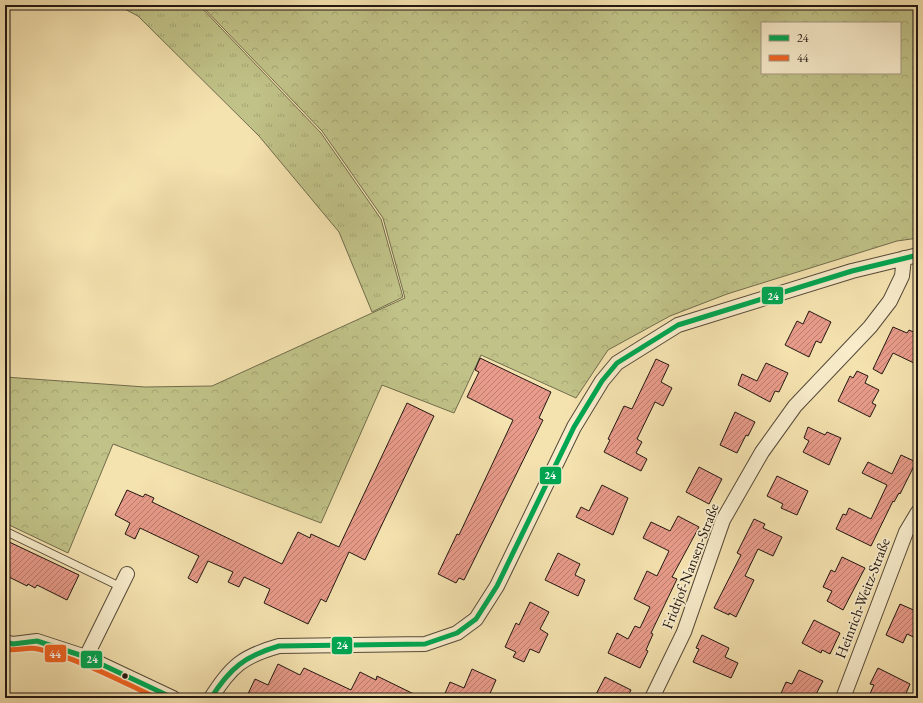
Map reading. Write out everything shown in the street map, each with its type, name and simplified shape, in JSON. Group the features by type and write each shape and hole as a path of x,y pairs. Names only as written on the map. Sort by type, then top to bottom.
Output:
{"street":[{"path":"211,698 223,678 241,661 258,652 279,646 425,644 457,633 476,619 497,586 574,427 602,381 616,363 678,325 852,271 918,255"},
{"name":"Fridtjof-Nansen-Straße","path":"652,698 684,632 723,520 762,452 795,406 870,327 890,301 902,276 904,258"},
{"name":"Heinrich-Weitz-Straße","path":"843,698 906,532 918,512"},
{"path":"86,657 127,574"},
{"path":"5,642 14,644 37,640 86,657 173,698"}],"lane":[{"path":"5,531 121,588"}],"green space":[{"path":"117,5 199,5 321,133 381,219 403,297 372,312 339,232 259,136 138,16"},
{"path":"201,5 918,5 918,238 897,241 727,294 670,316 608,350 576,398 481,355 454,413 382,385 321,523 113,444 68,553 5,523 5,377 145,387 212,386 405,298 383,218 322,131"}],"building":[{"path":"809,311 831,322 821,343 816,341 809,357 785,345 797,321 803,324"},
{"path":"893,327 907,333 909,330 918,334 918,365 893,353 882,374 873,369"},
{"path":"480,358 551,392 539,418 543,420 471,566 464,580 459,578 456,583 438,574 457,534 459,535 513,420 467,397 479,372 475,370"},
{"path":"656,359 669,365 661,382 672,388 663,406 655,402 637,439 642,442 636,453 647,459 641,471 604,452 610,440 608,439 624,406 632,409"},
{"path":"766,363 788,373 779,392 775,391 770,402 738,385 742,374 757,381"},
{"path":"857,371 868,376 865,383 879,390 872,403 876,405 870,417 838,401 850,376 853,378"},
{"path":"407,403 434,416 365,560 349,552 326,602 321,599 308,624 264,603 270,589 244,577 239,587 228,582 233,572 208,561 197,583 188,578 199,556 140,528 135,539 125,534 130,523 115,515 127,490 143,497 145,494 154,498 152,502 282,564 298,532 310,538 311,534 339,547"},
{"path":"735,412 755,422 748,436 746,435 737,453 720,445"},
{"path":"808,427 825,435 827,432 841,438 829,465 803,452 809,441 804,438"},
{"path":"901,455 916,462 900,494 899,493 894,502 893,501 871,546 836,529 843,514 846,515 849,508 871,519 887,485 862,473 868,462 892,474"},
{"path":"699,467 722,479 709,504 686,492"},
{"path":"777,476 808,491 797,515 781,508 783,504 767,496"},
{"path":"602,485 628,498 613,535 576,517 581,507 589,511"},
{"path":"678,516 699,527 672,577 677,579 651,633 653,634 646,650 648,651 640,668 608,653 617,633 628,639 635,626 640,628 650,607 634,599 647,571 657,576 669,551 643,538 651,522 670,531"},
{"path":"754,519 765,524 763,528 782,537 773,556 758,549 745,576 754,580 736,617 714,608 741,555 737,553"},
{"path":"5,540 79,575 67,600 37,585 35,588 28,584 27,586 5,575"},
{"path":"558,553 580,564 575,575 585,580 578,596 545,580"},
{"path":"842,557 865,568 843,610 827,601 832,591 823,587 831,570 835,572"},
{"path":"530,602 549,612 540,629 548,634 539,653 530,649 524,662 513,657 516,652 505,647 516,623 519,625"},
{"path":"900,604 918,612 918,639 907,634 903,643 886,635"},
{"path":"814,620 840,633 830,654 822,650 821,653 802,643"},
{"path":"702,635 729,648 725,657 738,663 731,678 693,662 699,649 696,648"},
{"path":"278,664 300,675 304,668 351,690 360,672 376,680 377,676 422,698 246,698 255,679 268,685"},
{"path":"878,668 910,684 904,698 868,698 874,685 870,684"},
{"path":"472,669 496,680 488,698 443,698 450,682 464,688"},
{"path":"799,670 823,681 814,698 779,698 786,682 792,684"},
{"path":"605,677 631,690 627,698 594,698"}],"transit line":[{"name":"24","path":"211,698 225,679 239,664 257,654 279,646 425,644 457,633 476,619 497,586 574,427 602,381 617,363 678,325 852,271 918,255"},
{"name":"24","path":"5,642 13,644 37,641 86,657 173,698"},
{"name":"44","path":"5,649 13,650 34,648 54,653 99,670 157,698"}]}
